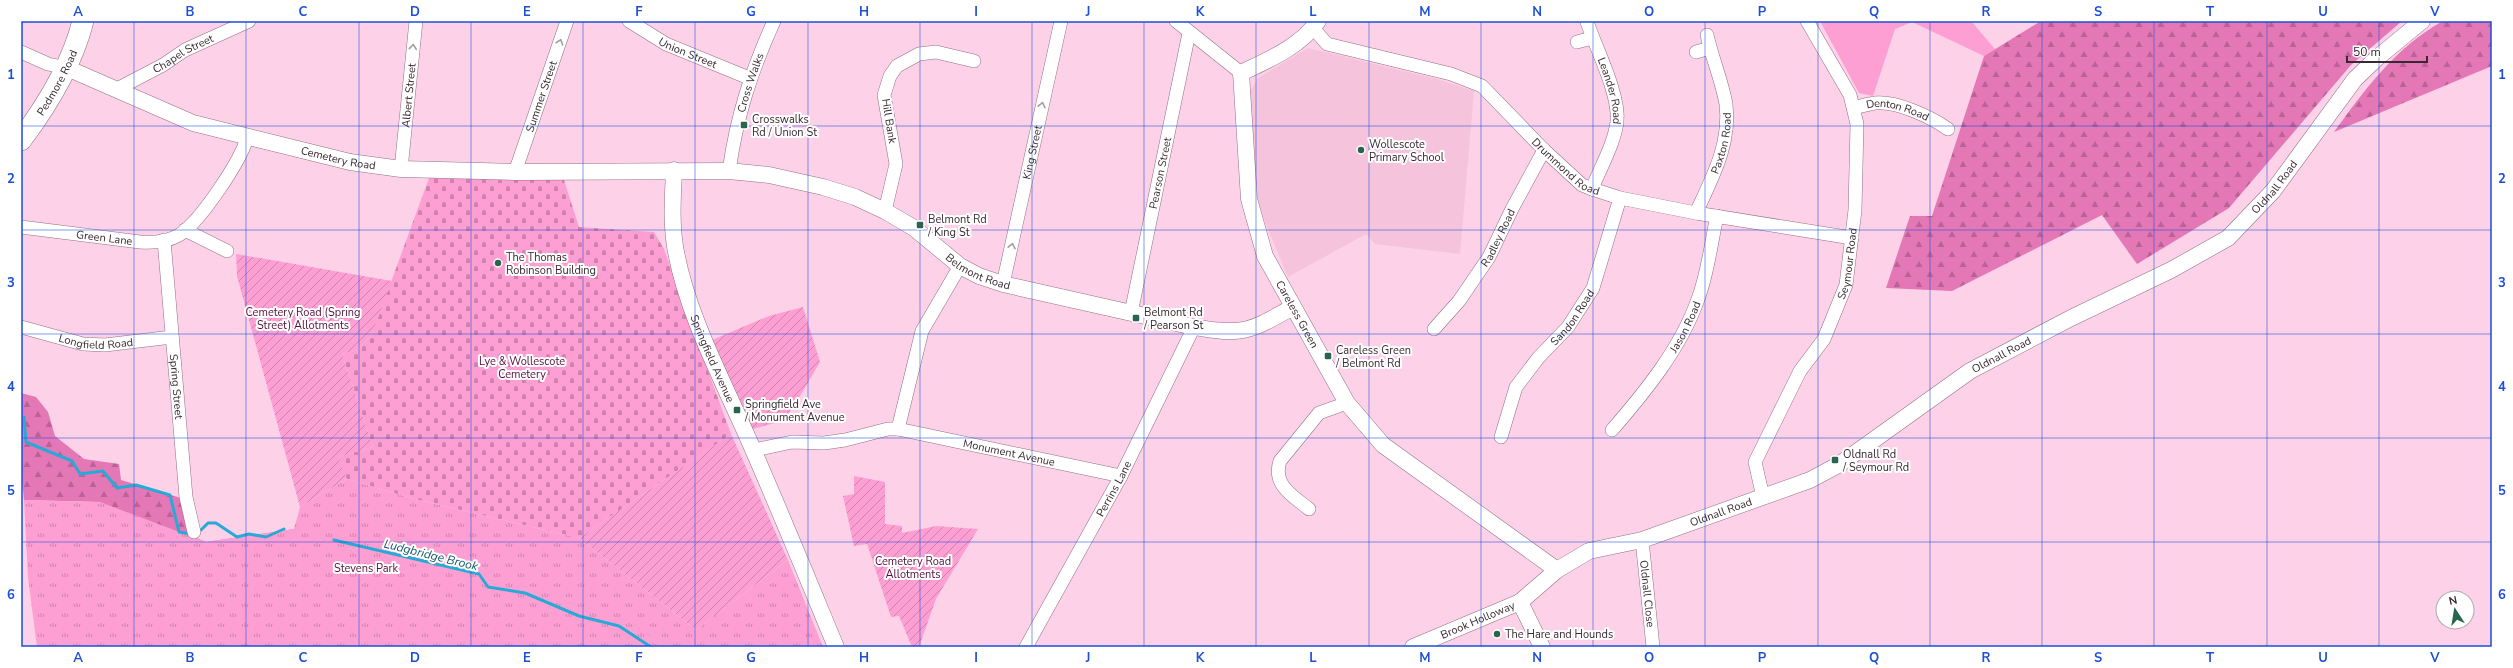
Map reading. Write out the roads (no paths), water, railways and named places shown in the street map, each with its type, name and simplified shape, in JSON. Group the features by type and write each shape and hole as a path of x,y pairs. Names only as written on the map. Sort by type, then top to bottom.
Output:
{"highway":[{"name":"Pedmore Road","path":"21,140 74,53 83,21"}],"street":[{"name":"Chapel Street","path":"117,89 185,50 249,21"},
{"name":"Albert Street","path":"401,169 416,21"},
{"name":"Summer Street","path":"515,172 567,21"},
{"name":"Union Street","path":"629,21 666,44 749,78"},
{"name":"Cross Walks","path":"729,171 741,109 749,78 774,21"},
{"name":"King Street","path":"1003,284 1061,21"},
{"path":"1176,21 1240,73 1277,57 1316,25"},
{"name":"Seymour Road","path":"1763,497 1756,462 1800,371 1824,340 1846,285 1852,238 1857,124 1854,108 1850,96 1807,21"},
{"name":"Oldnall Road","path":"1520,602 1557,570 1589,551 1642,540 1810,480 1840,464 1970,371 2071,318 2171,270 2228,238 2273,191 2355,79 2377,58 2422,21"},
{"name":"Leander Road","path":"1587,22 1605,68 1617,111 1617,122 1592,189"},
{"name":"Drummond Road","path":"1316,25 1327,44 1451,74 1482,86 1544,150 1582,184 1592,189 1620,198 1696,213 1852,238"},
{"name":"Pearson Street","path":"1131,313 1189,33"},
{"name":"Paxton Road","path":"1696,213 1719,161 1726,134 1726,104 1707,35"},
{"path":"1577,42 1592,38"},
{"path":"1696,52 1710,48"},
{"name":"Cemetery Road","path":"21,52 48,64 66,68 117,89 150,106 193,123 247,138 350,162 401,169 515,172 674,170"},
{"name":"Hill Bank","path":"885,211 896,164 884,95 890,76 897,66 919,54 936,52 974,61"},
{"name":"Careless Green","path":"1240,73 1249,198 1264,256 1347,403 1383,445 1557,570"},
{"name":"Denton Road","path":"1854,108 1877,103 1944,121"},
{"name":"Green Lane","path":"21,227 140,242 173,238 192,224 236,164 247,138"},
{"name":"Radley Road","path":"1436,321 1459,301 1489,257 1512,208 1544,150"},
{"name":"Belmont Road","path":"674,170 729,171 769,175 823,187 855,197 885,211 914,228 960,266 979,276 1003,284 1194,327 1226,333 1247,330 1293,307"},
{"name":"Springfield Avenue","path":"674,170 672,215 675,246 681,271 712,360 754,450 836,647"},
{"name":"Sandon Road","path":"1500,428 1516,387 1539,357 1568,327 1594,288 1620,198"},
{"name":"Jason Road","path":"1620,427 1681,338 1698,299 1717,216"},
{"path":"185,230 227,251"},
{"name":"Spring Street","path":"164,240 186,497 194,532"},
{"path":"898,429 922,330 960,266"},
{"name":"Longfield Road","path":"21,327 83,344 105,345 172,337"},
{"name":"Perrins Lane","path":"1026,647 1121,476 1194,327"},
{"path":"1309,509 1280,484 1278,467 1280,461 1319,413 1347,403"},
{"name":"Monument Avenue","path":"754,450 792,442 824,443 846,440 888,429 898,429 1121,476"},
{"name":"Oldnall Close","path":"1642,540 1653,647"},
{"path":"1520,602 1542,647"},
{"name":"Brook Holloway","path":"1413,647 1520,602"}],"waterway":[{"name":"Ludgbridge Brook","path":"24,417 26,442 72,461 80,474 103,471 117,488 136,485 170,495 179,532 191,534"},
{"name":"Ludgbridge Brook","path":"198,533 208,523 216,523 237,537 249,534 266,537 284,529"},
{"name":"Ludgbridge Brook","path":"334,540 479,574 488,587 525,593 579,616 619,626 651,647"}],"place":[{"name":"Crosswalks Rd / Union St","path":"744,125"},
{"name":"Wollescote Primary School","path":"1361,150"},
{"name":"Belmont Rd / King St","path":"920,225"},
{"name":"The Thomas Robinson Building","path":"498,263"},
{"name":"Belmont Rd / Pearson St","path":"1136,318"},
{"name":"Careless Green / Belmont Rd","path":"1328,356"},
{"name":"Springfield Ave / Monument Avenue","path":"737,410"},
{"name":"Oldnall Rd / Seymour Rd","path":"1835,460"},
{"name":"The Hare and Hounds","path":"1497,634"}],"park label":[{"name":"Cemetery Road (Spring Street) Allotments","path":"303,318"},
{"name":"Lye & Wollescote Cemetery","path":"522,367"},
{"name":"Cemetery Road Allotments","path":"913,567"},
{"name":"Stevens Park","path":"366,568"}]}
